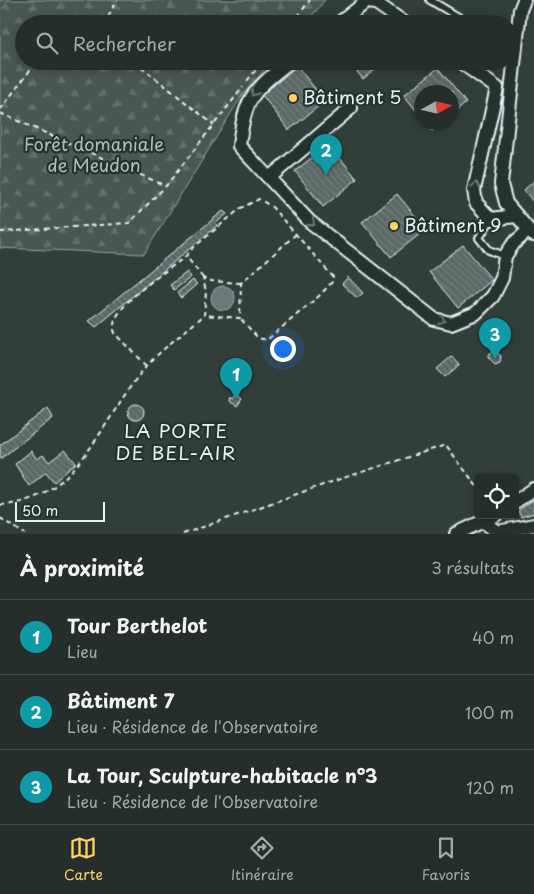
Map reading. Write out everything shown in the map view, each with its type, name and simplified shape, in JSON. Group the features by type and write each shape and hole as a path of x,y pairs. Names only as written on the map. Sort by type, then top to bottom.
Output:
{"street":[{"path":"519,16 524,0"},
{"path":"349,15 366,2 376,2 394,15"},
{"path":"279,70 256,88 242,114 239,146 309,221 434,319 451,323 476,313 493,296 502,278 505,256 514,242 531,234 506,203 501,184 512,70"},
{"path":"472,70 497,88 474,190 476,203 491,219 516,216"},
{"path":"269,178 350,108"},
{"path":"519,499 534,489"},
{"path":"456,534 489,519"},
{"path":"484,522 497,532 534,525"}],"lane":[{"path":"430,0 455,15"},
{"path":"491,219 479,238 489,250 505,256"}],"path":[{"path":"109,15 117,0"},
{"path":"299,15 310,0"},
{"path":"30,70 0,111 166,186"},
{"path":"145,70 214,124"},
{"path":"0,232 129,223 166,186 256,70"},
{"path":"147,366 112,328 113,321 120,308 253,200 265,201 333,277 333,281 319,296 267,340 258,338 240,318 204,315"},
{"path":"203,278 211,281 241,283 295,234"},
{"path":"0,505 25,502 49,492 59,484 82,459 147,366 204,315 206,292 203,278 186,256"},
{"path":"240,318 241,283"},
{"path":"183,534 337,480 446,445 474,483"},
{"path":"0,518 25,534"}],"green space":[{"name":"Forêt domaniale de Meudon","path":"0,0 325,0 312,15 15,15 15,70 264,70 241,97 144,254 0,248"}],"shaded area":[{"path":"223,286 232,289 235,298 232,307 223,310 214,307 211,298 214,289"}],"building":[{"name":"Bâtiment 5","path":"292,70 300,70 325,101 289,130 262,95"},
{"path":"356,70 374,70 363,79"},
{"path":"435,70 440,70 452,85 417,85"},
{"path":"414,87 414,108 404,95"},
{"path":"459,94 466,103 459,109"},
{"path":"329,144 357,179 323,207 295,171"},
{"path":"534,181 534,203 524,190"},
{"name":"Bâtiment 9","path":"397,194 426,229 391,257 362,222"},
{"path":"223,211 227,214 216,223 218,225 96,327 89,321"},
{"path":"463,245 492,280 458,308 429,272"},
{"path":"187,272 191,277 174,290 170,285"},
{"path":"348,277 363,293 357,298 342,284"},
{"path":"193,280 197,284 181,298 177,293"},
{"path":"496,352 501,356 500,362 495,364 488,357 490,353"},
{"path":"452,356 459,365 445,377 437,369"},
{"path":"235,393 242,399 237,406 229,401 230,397 232,399"},
{"path":"136,404 142,406 144,412 142,418 136,420 130,418 128,412 130,406"},
{"path":"48,408 53,418 0,459 0,445"},
{"path":"65,450 76,463 54,482 46,472 29,486 15,464 31,451 37,459 43,455 49,462"},
{"path":"534,499 534,513 521,517 519,510"}],"place":[{"name":"Bâtiment 5","path":"293,98"},
{"name":"Bâtiment 7","path":"326,175"},
{"name":"Bâtiment 9","path":"394,226"},
{"name":"La Tour, Sculpture-habitacle n°3","path":"495,359"},
{"name":"Tour Berthelot","path":"236,399"}],"district":[{"name":"LA PORTE DE BEL-AIR","path":"176,442"}]}
